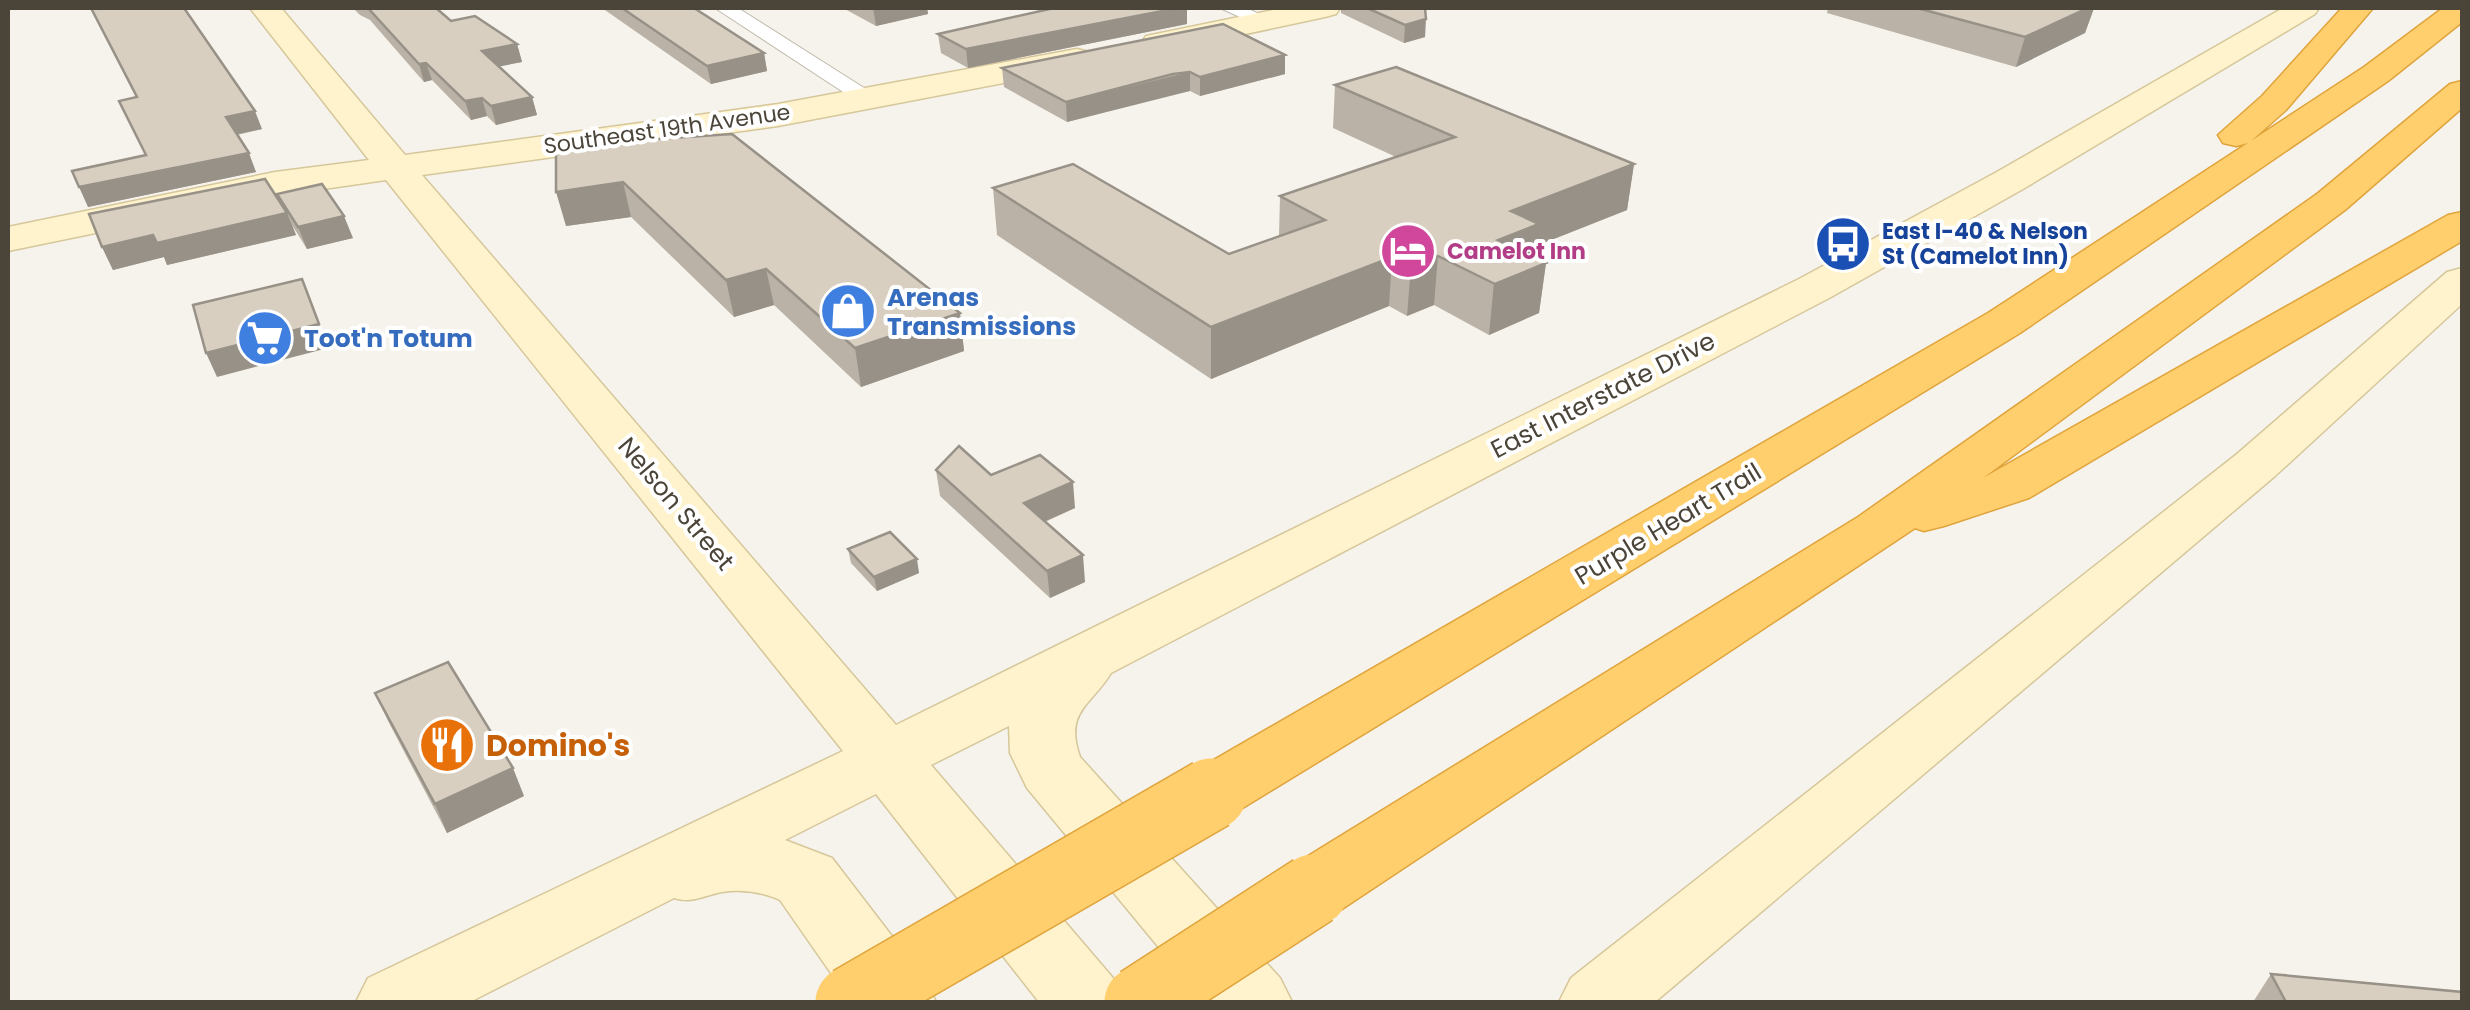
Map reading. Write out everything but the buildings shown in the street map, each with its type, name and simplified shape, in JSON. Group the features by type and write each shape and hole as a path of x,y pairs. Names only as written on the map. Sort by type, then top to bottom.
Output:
{"highway":[{"path":"2004,324 2030,278 2184,178 2259,116 2358,8"},
{"name":"Purple Heart Trail","path":"850,1002 1212,794 2004,324 2376,74 2461,8"},
{"path":"1140,1002 1878,529 2331,202 2462,92"},
{"path":"1878,529 2010,487 2462,224"}],"main road":[{"name":"Nelson Street","path":"265,8 392,166 889,758 1085,1002"},
{"name":"Southeast 19th Avenue","path":"8,239 163,205 392,166 871,100 1246,14 1325,8"},
{"name":"East Interstate Drive","path":"627,888 1097,654 1815,288 2026,171 2304,8"},
{"path":"1598,1002 2256,465 2462,282"},
{"path":"1097,654 1060,690 1040,721 1039,746 1051,770 1252,1002"},
{"path":"396,1002 627,888 725,863 770,864 806,880 896,1002"}],"street":[{"path":"726,8 871,100"}],"place":[{"name":"East I-40 & Nelson St (Camelot Inn)","path":"1843,244"},
{"name":"Camelot Inn","path":"1408,251"},
{"name":"Arenas Transmissions","path":"848,311"},
{"name":"Toot'n Totum","path":"265,338"},
{"name":"Domino's","path":"447,745"}]}
